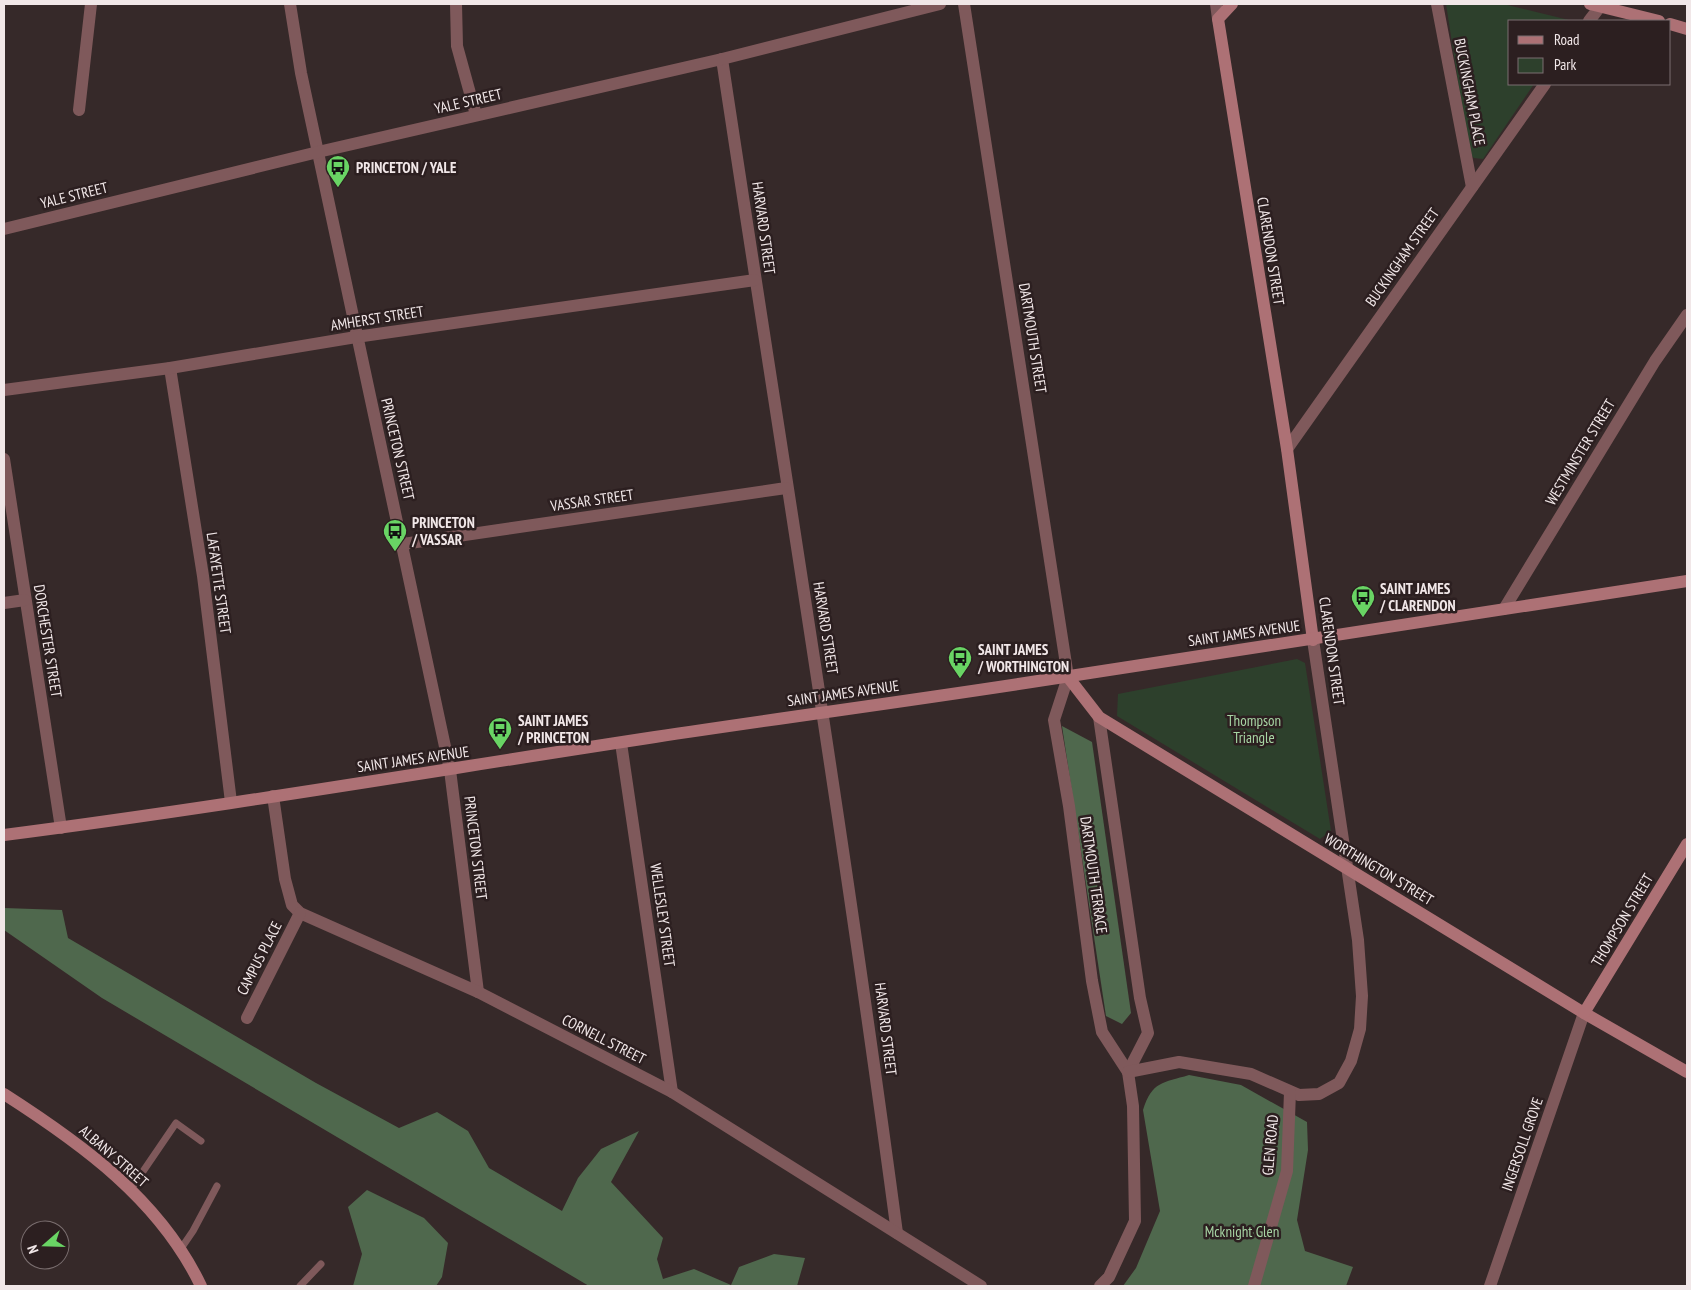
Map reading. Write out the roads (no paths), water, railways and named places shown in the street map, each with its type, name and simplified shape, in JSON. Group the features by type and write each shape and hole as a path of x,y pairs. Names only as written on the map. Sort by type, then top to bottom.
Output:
{"main road":[{"path":"1218,19 1232,4"},
{"path":"1597,4 1655,20"},
{"name":"CLARENDON STREET","path":"1218,19 1287,449 1313,640"},
{"path":"1671,24 1687,29"},
{"name":"SAINT JAMES AVENUE","path":"4,836 450,770 621,742 1068,677 1166,660 1313,640 1687,582"},
{"name":"WORTHINGTON STREET","path":"1068,677 1099,717 1584,1013 1687,1072"},
{"name":"THOMPSON STREET","path":"1584,1013 1687,844"},
{"name":"ALBANY STREET","path":"4,1094 56,1127 131,1189 180,1250 201,1286"}],"street":[{"path":"79,110 91,4"},
{"name":"PRINCETON STREET","path":"290,4 301,73 356,337 403,544 450,770 478,992"},
{"path":"456,4 457,46 476,115"},
{"name":"YALE STREET","path":"4,229 318,152 722,58 940,4"},
{"name":"DARTMOUTH STREET","path":"964,4 1068,677"},
{"name":"CLARENDON STREET","path":"1216,4 1218,19"},
{"name":"BUCKINGHAM PLACE","path":"1437,4 1472,187"},
{"path":"1589,20 1597,4"},
{"name":"HARVARD STREET","path":"722,58 786,488 824,712 862,972 897,1233"},
{"name":"BUCKINGHAM STREET","path":"1287,449 1544,85"},
{"name":"AMHERST STREET","path":"4,390 170,368 356,337 755,280"},
{"name":"WESTMINSTER STREET","path":"1504,609 1655,361 1687,314"},
{"name":"LAFAYETTE STREET","path":"170,368 202,576 231,802"},
{"name":"DORCHESTER STREET","path":"4,459 61,828"},
{"name":"VASSAR STREET","path":"403,544 786,488"},
{"path":"4,603 25,600"},
{"name":"CLARENDON STREET","path":"1128,1072 1180,1062 1251,1074 1299,1096 1319,1094 1339,1083 1351,1061 1360,1029 1362,996 1348,869 1313,640"},
{"name":"DARTMOUTH TERRACE","path":"1068,677 1054,720 1069,806 1092,981 1102,1032 1128,1072 1133,1106 1136,1174 1135,1221 1109,1276 1100,1286"},
{"name":"DARTMOUTH TERRACE","path":"1099,717 1140,998 1148,1033 1128,1072"},
{"name":"WELLESLEY STREET","path":"621,742 672,1092"},
{"path":"273,796 285,878 292,905 300,913"},
{"name":"CORNELL STREET","path":"300,913 478,992 672,1092 981,1286"},
{"name":"CAMPUS PLACE","path":"247,1018 300,913"},
{"name":"INGERSOLL GROVE","path":"1490,1286 1584,1013"},
{"name":"GLEN ROAD","path":"1254,1286 1287,1171 1290,1092"}],"lane":[{"path":"131,1189 176,1123 201,1141"},
{"path":"180,1250 193,1231 217,1186"},
{"path":"300,1286 321,1264"}],"place":[{"name":"PRINCETON / YALE","path":"338,188"},
{"name":"PRINCETON / VASSAR","path":"395,552"},
{"name":"SAINT JAMES / CLARENDON","path":"1363,618"},
{"name":"SAINT JAMES / WORTHINGTON","path":"960,679"},
{"name":"SAINT JAMES / PRINCETON","path":"500,750"}],"park label":[{"name":"Thompson Triangle","path":"1254,728"},
{"name":"Mcknight Glen","path":"1242,1231"}]}
